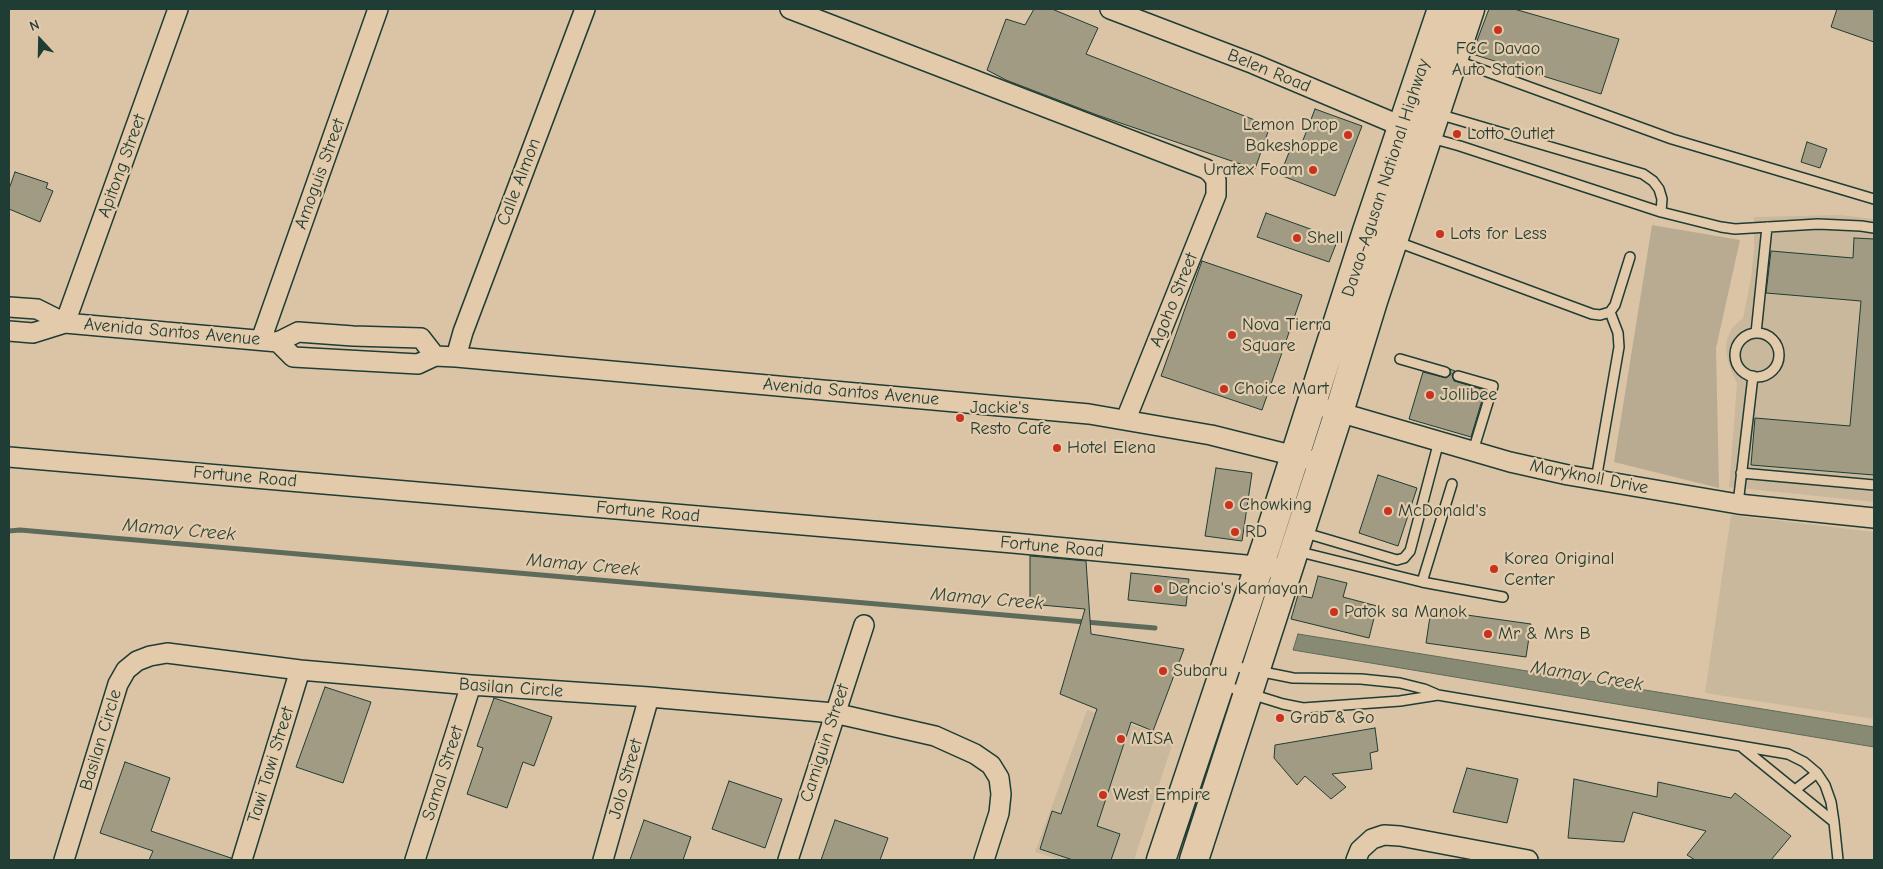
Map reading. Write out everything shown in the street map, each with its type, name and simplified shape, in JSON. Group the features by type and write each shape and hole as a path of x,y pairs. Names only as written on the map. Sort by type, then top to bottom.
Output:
{"main road":[{"name":"Davao-Agusan National Highway","path":"1161,860 1223,675 1322,462 1339,412 1393,240 1421,126 1441,55 1442,9"},
{"name":"Davao-Agusan National Highway","path":"1441,55 1470,9"},
{"name":"Davao-Agusan National Highway","path":"1194,860 1251,682 1281,551 1295,456 1311,404 1348,289 1421,126"},
{"path":"1348,289 1374,298"}],"street":[{"name":"Apitong Street","path":"65,323 178,9"},
{"name":"Amoguis Street","path":"269,341 378,9"},
{"name":"Calle Almon","path":"456,357 463,332 585,9"},
{"name":"Agoho Street","path":"790,9 1206,169 1216,180 1216,195 1126,419"},
{"name":"Belen Road","path":"1110,9 1421,126"},
{"name":"Avenida Santos Avenue","path":"9,306 37,309 65,323 269,341 298,332 420,338 435,356"},
{"name":"Avenida Santos Avenue","path":"9,331 33,333 65,323"},
{"name":"Avenida Santos Avenue","path":"269,341 293,357 418,364 435,356 456,357 1089,414 1211,435 1322,462"},
{"name":"Maryknoll Drive","path":"1311,404 1510,462 1596,480 1738,504 1874,518"},
{"name":"Fortune Road","path":"9,457 1003,542 1281,551"},
{"name":"Camiguin Street","path":"788,860 864,625"},
{"name":"Basilan Circle","path":"64,860 118,684 126,670 137,661 167,653 300,670 834,713 935,736 975,754 991,765 999,778 1001,794 999,813 984,860"},
{"name":"Tawi Tawi Street","path":"242,860 300,670"},
{"name":"Samal Street","path":"415,860 471,685"},
{"name":"Jolo Street","path":"603,860 649,697"},
{"path":"1356,860 1360,850 1372,840 1384,835 1400,836 1528,860"}],"lane":[{"path":"1441,55 1672,139 1874,199"},
{"path":"1421,126 1460,146 1661,212 1721,227 1736,229 1818,224 1874,228"},
{"path":"1421,126 1643,174 1653,181 1660,190 1662,199 1661,212"},
{"path":"1756,333 1767,227"},
{"path":"1393,240 1592,314 1600,315 1610,312 1615,305 1630,257"},
{"path":"1596,480 1618,346 1618,333 1610,312"},
{"path":"1756,333 1769,336 1774,340 1779,356 1772,372 1760,377 1753,376 1746,374 1737,364 1736,350 1744,339 1756,333"},
{"path":"1400,359 1445,372"},
{"path":"1458,376 1493,386 1473,451"},
{"path":"1738,504 1753,376"},
{"path":"1281,551 1396,560 1404,558 1410,551 1439,441"},
{"path":"1741,473 1874,485"},
{"path":"1422,582 1452,484"},
{"path":"1281,551 1503,598"},
{"path":"1223,675 1251,682 1361,679 1400,683 1424,689 1438,695 1743,748 1770,750 1788,754 1804,762 1817,773 1825,785 1831,802 1838,860"},
{"path":"1223,675 1251,682 1283,704 1303,708 1400,701 1438,695"},
{"path":"1743,748 1834,822"},
{"path":"1795,790 1817,773"}],"shaded area":[{"path":"1840,215 1874,219 1874,502 1729,487 1737,384 1729,365 1726,351 1727,339 1732,328 1743,318 1751,278 1754,249 1754,217"},
{"path":"1652,225 1740,240 1716,348 1719,488 1614,462"},
{"path":"1731,515 1874,532 1874,719 1705,693"},
{"path":"1298,634 1874,727 1874,747 1293,650"},
{"path":"1087,710 1174,739 1134,860 1060,860 1035,852"}],"building":[{"path":"1034,9 1052,9 1098,28 1086,54 1270,126 1255,169 1097,115 1006,80 987,70 1006,19 1025,25"},
{"path":"1489,9 1514,9 1619,39 1601,94 1472,54"},
{"path":"1837,9 1874,9 1874,42 1831,27"},
{"path":"1315,109 1362,126 1335,196 1280,175 1292,145 1300,148"},
{"path":"1807,142 1827,149 1820,168 1801,162"},
{"path":"15,172 48,183 46,188 53,191 40,222 9,209 9,189"},
{"name":"Shell","path":"1266,213 1338,239 1329,262 1257,237"},
{"path":"1854,238 1874,239 1874,475 1751,465 1755,418 1850,426 1861,301 1766,293 1771,251 1853,258"},
{"name":"Nova Tierra Square","path":"1202,261 1302,295 1262,410 1161,376"},
{"path":"1450,369 1455,371 1452,375 1454,381 1485,390 1471,437 1409,419 1423,372 1446,378 1451,374"},
{"name":"Chowking","path":"1216,468 1252,473 1242,541 1205,536"},
{"name":"McDonald's","path":"1378,475 1417,488 1398,546 1359,533"},
{"path":"1030,556 1086,561 1091,634 1184,649 1153,731 1131,722 1097,826 1120,834 1111,860 1073,860 1040,849 1052,811 1061,814 1097,709 1060,694 1085,609 1030,604"},
{"name":"Dencio's Kamayan","path":"1131,573 1189,579 1186,606 1128,600"},
{"name":"Patok sa Manok","path":"1318,576 1347,583 1343,597 1377,606 1369,638 1291,619 1298,595 1312,598"},
{"path":"1431,610 1531,624 1526,657 1426,643"},
{"path":"325,687 371,702 343,783 296,767"},
{"path":"494,698 552,717 534,766 523,762 507,808 467,794 483,748 477,746"},
{"path":"1375,728 1378,751 1370,753 1372,769 1332,774 1346,787 1331,799 1305,776 1297,785 1274,758 1275,745"},
{"path":"125,762 170,778 151,831 231,858 231,860 149,860 153,851 100,833"},
{"path":"1467,768 1518,779 1507,823 1453,812"},
{"path":"1574,779 1657,797 1658,782 1731,798 1735,793 1791,836 1771,860 1695,860 1687,855 1706,831 1633,812 1624,842 1568,838"},
{"path":"729,781 782,799 765,848 712,829"},
{"path":"644,820 691,837 683,860 630,860"},
{"path":"835,820 888,838 880,860 821,860"}],"waterway":[{"name":"Mamay Creek","path":"9,531 20,530 1155,628"}],"place":[{"name":"FCC Davao Auto Station","path":"1498,30"},
{"name":"Lotto Outlet","path":"1457,134"},
{"name":"Lemon Drop Bakeshoppe","path":"1348,135"},
{"name":"Uratex Foam","path":"1313,170"},
{"name":"Lots for Less","path":"1440,234"},
{"name":"Shell","path":"1297,238"},
{"name":"Nova Tierra Square","path":"1232,335"},
{"name":"Choice Mart","path":"1224,389"},
{"name":"Jollibee","path":"1430,395"},
{"name":"Jackie's Resto Cafe","path":"960,418"},
{"name":"Hotel Elena","path":"1057,448"},
{"name":"Chowking","path":"1229,505"},
{"name":"McDonald's","path":"1388,511"},
{"name":"RD","path":"1235,532"},
{"name":"Korea Original Center","path":"1494,569"},
{"name":"Dencio's Kamayan","path":"1158,589"},
{"name":"Patok sa Manok","path":"1334,612"},
{"name":"Mr & Mrs B","path":"1488,634"},
{"name":"Subaru","path":"1163,671"},
{"name":"Grab & Go","path":"1280,718"},
{"name":"MISA","path":"1121,739"},
{"name":"West Empire","path":"1103,795"}]}
